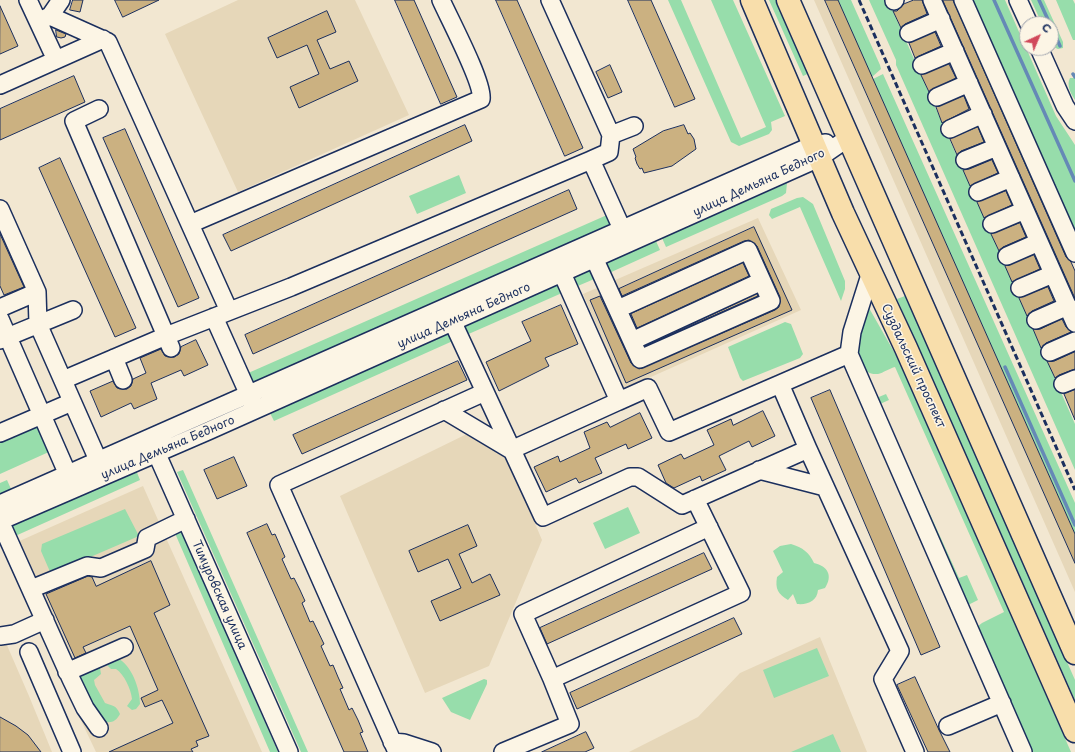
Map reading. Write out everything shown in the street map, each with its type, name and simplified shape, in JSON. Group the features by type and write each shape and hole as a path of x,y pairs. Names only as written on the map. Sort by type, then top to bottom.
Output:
{"main road":[{"name":"Суздальский проспект","path":"752,0 870,275 906,348 1075,731"},
{"path":"788,0 1075,654"}],"street":[{"path":"28,0 44,18 56,60"},
{"path":"44,18 61,0"},
{"path":"190,224 481,99 482,94 472,68 441,0"},
{"path":"63,380 114,358 169,342 221,314 291,287 609,152 611,135 550,0"},
{"path":"932,0 1075,323"},
{"path":"963,0 1075,253"},
{"path":"1018,0 1025,16"},
{"path":"44,18 108,42 190,224 252,402"},
{"path":"909,33 941,19"},
{"path":"0,84 102,39"},
{"path":"922,65 955,51"},
{"path":"1043,56 1065,106 1075,121"},
{"path":"937,97 969,83"},
{"path":"99,110 74,121 169,342"},
{"path":"950,129 983,114"},
{"path":"611,135 634,126"},
{"name":"улица Демьяна Бедного","path":"0,521 71,481 848,138"},
{"path":"965,160 997,146"},
{"path":"591,160 625,237"},
{"path":"978,192 1011,178"},
{"path":"0,209 37,292 38,324 98,460"},
{"path":"992,224 1025,210"},
{"path":"1007,256 1040,242"},
{"path":"592,252 640,359 771,301 748,250 618,309"},
{"path":"559,266 619,402"},
{"path":"1020,288 1053,274"},
{"path":"870,275 852,332 849,354 1023,752"},
{"path":"632,341 762,281"},
{"path":"0,308 37,292"},
{"path":"1036,320 1068,306"},
{"path":"4,339 73,310"},
{"path":"692,313 701,332"},
{"path":"449,315 543,517 630,477 638,477 682,505 808,449"},
{"path":"0,319 4,339 42,415 71,481"},
{"path":"1050,352 1075,341"},
{"path":"512,450 648,388 669,432 849,354"},
{"path":"114,358 123,380"},
{"path":"780,384 900,651 883,679 915,752"},
{"path":"432,752 404,743 394,747 280,484 485,392"},
{"path":"0,434 72,402"},
{"path":"444,410 512,450"},
{"name":"улица Демьяна Бедного","path":"0,504 71,481 98,460 153,445"},
{"name":"Тимуровская улица","path":"153,445 289,752"},
{"path":"759,470 825,487"},
{"path":"552,679 741,593 695,499"},
{"path":"31,589 87,566 101,568 145,549 147,538 186,519"},
{"path":"0,521 69,676 85,708 99,728"},
{"path":"504,752 570,724 523,614 709,527"},
{"path":"0,636 14,634 45,620"},
{"path":"45,690 124,646"},
{"path":"29,652 72,752"},
{"path":"948,726 1002,703"}],"shaded area":[{"path":"238,0 355,0 409,115 238,192 165,34"},
{"path":"814,0 838,0 1075,534 1075,592"},
{"path":"758,218 801,310 624,389 583,294"},
{"path":"473,431 503,448 542,540 489,666 425,693 340,496"},
{"path":"143,486 262,752 96,752 76,710 67,689 15,543"},
{"path":"820,637 867,752 629,752 698,717 740,673"},
{"path":"6,643 52,752 0,752 0,646"}],"green space":[{"path":"668,0 681,0 741,138 766,127 711,0 733,0 785,116 771,122 772,130 769,134 739,146 731,142"},
{"path":"769,0 777,0 810,73 803,76"},
{"path":"838,0 851,0 880,65 881,69 872,77"},
{"path":"869,0 888,0 1075,424 1075,470 896,65 896,60"},
{"path":"971,0 1005,0 1019,32 1019,56 1030,56 1056,116 1075,145 1075,235"},
{"path":"1031,0 1044,0 1051,16 1038,16"},
{"path":"1056,0 1073,0 1075,4 1075,40 1073,40"},
{"path":"1059,33 1063,42 1063,48 1059,49"},
{"path":"883,74 1075,503 1075,534 873,79"},
{"path":"1070,78 1075,78 1075,100 1069,86"},
{"path":"459,175 466,193 417,214 409,196"},
{"path":"787,183 786,193 782,196 666,247 662,238"},
{"path":"803,197 813,204 845,281 845,289 841,301 800,207 772,219 769,215 771,209"},
{"path":"607,215 612,225 251,383 246,374"},
{"path":"656,241 660,250 607,274 602,264"},
{"path":"596,268 599,277 573,288 570,279"},
{"path":"558,285 562,293 464,336 460,327"},
{"path":"905,296 1075,680 1075,700 897,299"},
{"path":"864,308 869,308 897,357 1071,752 1030,752 977,627 1004,612 895,367 878,374 868,372 862,367 858,348"},
{"path":"785,322 791,324 803,354 800,358 743,381 740,378 728,347"},
{"path":"451,332 455,340 274,421 270,413"},
{"path":"886,394 889,400 880,404 959,578 967,575 978,600 966,606 874,399"},
{"path":"38,421 51,451 0,474 0,438"},
{"path":"136,470 140,480 13,537 8,527"},
{"path":"183,470 308,752 301,752 177,472"},
{"path":"7,480 11,489 0,494 0,483"},
{"path":"628,507 640,533 605,549 593,523"},
{"path":"125,509 139,536 51,574 41,551 42,544"},
{"path":"180,528 278,752 270,752 174,531"},
{"path":"791,544 805,551 814,563 823,566 828,572 829,576 825,588 818,590 814,600 805,604 797,604 793,594 788,600 778,591 776,585 777,577 783,572 773,551 780,546"},
{"path":"817,648 829,676 774,698 763,670"},
{"path":"117,658 127,666 137,685 140,704 136,709 132,710 127,706 132,699 129,686 124,678 119,671 116,669 111,669 106,664"},
{"path":"96,667 100,668 101,674 94,680 95,685 105,703 116,707 120,714 112,722 101,720 78,682 84,672"},
{"path":"484,679 487,680 487,684 470,720 451,712 442,698"},
{"path":"833,734 841,752 791,752"}],"building":[{"path":"73,0 83,0 80,12 70,10"},
{"path":"115,0 159,0 123,17"},
{"path":"395,0 414,0 457,97 441,104"},
{"path":"496,0 517,0 583,148 565,156"},
{"path":"628,0 651,0 695,99 675,107"},
{"path":"825,0 838,0 1075,534 1075,563"},
{"path":"914,0 922,0 927,14 905,24 901,28 893,11 897,11 904,4"},
{"path":"943,0 953,0 1066,257 1071,262 1075,271 1075,298"},
{"path":"0,6 18,46 0,54"},
{"path":"327,11 336,32 317,40 330,69 349,61 358,81 299,108 290,87 319,74 307,45 277,58 268,38"},
{"path":"56,30 66,34 65,37 57,37"},
{"path":"935,32 941,46 915,58 909,43"},
{"path":"949,64 956,78 929,92 921,75"},
{"path":"610,65 622,92 608,98 596,72"},
{"path":"74,76 85,102 0,140 0,109"},
{"path":"964,96 969,109 942,123 936,107"},
{"path":"465,125 472,141 231,251 223,235"},
{"path":"684,125 688,134 690,133 694,139 696,149 672,166 644,173 642,168 640,169 637,164 633,149 663,131"},
{"path":"978,127 984,142 961,151 957,155 950,139"},
{"path":"125,129 199,298 178,307 103,138"},
{"path":"60,158 136,328 115,337 39,168"},
{"path":"992,160 998,173 970,186 963,170"},
{"path":"569,190 577,209 253,354 245,335"},
{"path":"1006,191 1012,205 984,218 977,202"},
{"path":"1020,223 1026,237 1003,247 999,251 991,234"},
{"path":"754,227 792,310 626,383 590,300 600,296 631,363 639,369 775,310 779,307 780,297 757,246 749,240 622,296 619,289"},
{"path":"0,234 24,287 4,295 0,286"},
{"path":"1034,255 1040,269 1012,282 1005,266"},
{"path":"743,263 749,276 637,328 631,314"},
{"path":"1048,287 1054,301 1032,311 1027,316 1019,298"},
{"path":"757,294 758,296 654,342"},
{"path":"561,305 578,344 545,358 549,366 499,391 486,362 531,341 522,322"},
{"path":"1062,319 1066,327 1071,332 1046,343 1041,348 1033,329 1040,329"},
{"path":"196,340 208,365 184,376 181,370 151,383 157,399 134,409 131,403 101,417 90,391 113,381 117,388 127,389 131,386 133,379 146,373 140,358 161,349 165,356 174,357 179,354 181,347"},
{"path":"1075,352 1075,369 1055,378 1047,361 1054,361"},
{"path":"458,361 467,380 302,454 293,435"},
{"path":"830,390 940,647 921,655 811,398"},
{"path":"1075,390 1075,420 1064,394"},
{"path":"763,411 775,436 752,447 749,441 719,456 726,470 702,481 700,476 674,488 666,483 658,465 681,454 684,459 714,445 707,430 731,419 733,425"},
{"path":"640,413 652,438 628,449 626,444 595,458 602,473 579,483 576,478 546,492 534,467 558,456 560,462 590,448 584,432 607,422 610,427"},
{"path":"234,457 247,486 217,499 204,470"},
{"path":"267,524 272,535 275,534 285,557 282,559 291,579 294,578 305,601 302,603 310,622 313,621 324,644 321,646 330,666 333,665 343,688 340,689 349,710 352,708 358,720 363,732 360,733 368,752 344,752 247,533"},
{"path":"468,525 477,546 459,554 472,583 490,574 500,595 440,621 431,601 461,588 448,559 418,572 409,551"},
{"path":"704,553 712,569 547,644 540,628"},
{"path":"151,561 170,605 154,613 209,736 196,741 198,746 191,749 193,752 109,752 173,723 162,700 145,707 141,698 158,690 130,626 83,647 86,653 75,658 46,594 88,576 92,577 96,586"},
{"path":"734,618 742,634 577,709 570,693"},
{"path":"915,677 950,752 928,752 897,685"},
{"path":"0,717 28,735 41,752 0,752"},
{"path":"586,732 594,748 585,752 542,752"}],"waterway":[{"path":"994,0 1075,181"},
{"path":"1039,0 1046,16"},
{"path":"1005,367 1075,525"}],"railway":[{"path":"859,0 1075,490"}]}
